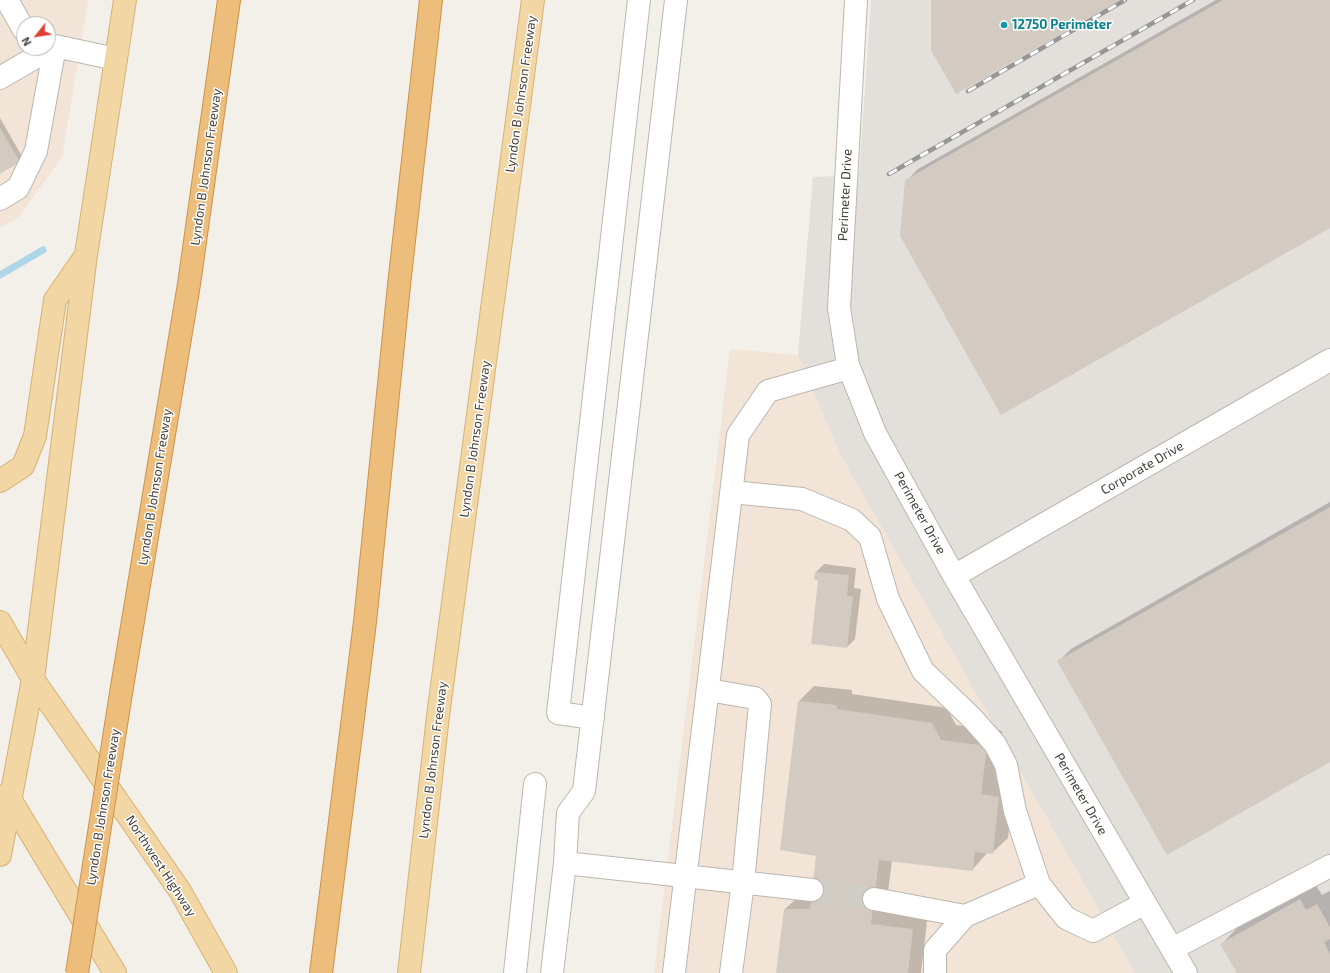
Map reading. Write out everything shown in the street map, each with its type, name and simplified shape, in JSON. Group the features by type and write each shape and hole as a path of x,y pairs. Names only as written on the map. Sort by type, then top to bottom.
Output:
{"highway":[{"name":"Lyndon B Johnson Freeway","path":"77,973 121,693 189,284 229,0"},
{"path":"321,973 365,622 399,285 431,0"}],"main road":[{"path":"0,855 33,679 86,255 125,0"},
{"name":"Lyndon B Johnson Freeway","path":"409,973 439,708 533,0"},
{"path":"0,481 23,466 32,442 44,385 55,300 86,255"},
{"name":"Northwest Highway","path":"0,622 33,679 180,891 226,973"},
{"path":"0,781 115,973"}],"street":[{"path":"7,0 16,16"},
{"path":"593,718 558,713 639,0"},
{"path":"552,973 565,863 568,813 584,791 676,0"},
{"name":"Perimeter Drive","path":"856,0 839,308 849,368 875,432 954,576 1186,973"},
{"path":"56,46 116,59"},
{"path":"0,78 34,56"},
{"path":"1,195 18,188 36,151 49,56"},
{"name":"Corporate Drive","path":"954,576 1330,360"},
{"path":"674,973 738,435 768,390 849,368"},
{"path":"732,492 802,499 852,520 870,537 888,600 923,671 972,718 995,744 1006,764 1014,811 1039,884 1066,918 1094,930 1145,903"},
{"path":"708,690 756,698 760,704 742,883 731,973"},
{"path":"515,973 535,784"},
{"path":"565,863 812,890"},
{"path":"1172,949 1330,866"},
{"path":"935,973 935,950 965,916 1039,884"},
{"path":"874,899 965,916"}],"shaded area":[{"path":"0,0 88,0 62,157 19,217 0,228"},
{"path":"871,0 1330,0 1330,973 1135,973 840,454 798,355 813,177 859,175"},
{"path":"730,349 798,355 840,454 1135,973 654,973"}],"building":[{"name":"12750 Perimeter","path":"931,0 1120,0 956,94 931,50"},
{"path":"1223,0 1330,0 1330,228 1001,415 900,236 905,180"},
{"path":"0,128 20,162 0,174"},
{"path":"1330,507 1330,762 1167,855 1057,661"},
{"path":"815,572 849,575 847,596 853,596 847,648 811,644 818,581 814,579"},
{"path":"798,701 837,705 837,709 932,723 941,740 987,746 981,794 999,797 993,854 975,852 973,871 879,860 871,924 913,929 908,973 776,973 784,909 810,909 816,856 780,850"},
{"path":"1300,899 1306,910 1317,904 1330,927 1330,939 1324,942 1330,954 1330,973 1237,973 1220,944"}],"waterway":[{"path":"0,275 43,250"}],"tunnel":[{"path":"812,890 874,899"}],"railway":[{"path":"968,91 1125,0"},
{"path":"889,174 1193,0"}],"place":[{"name":"12750 Perimeter","path":"1004,25"}]}
